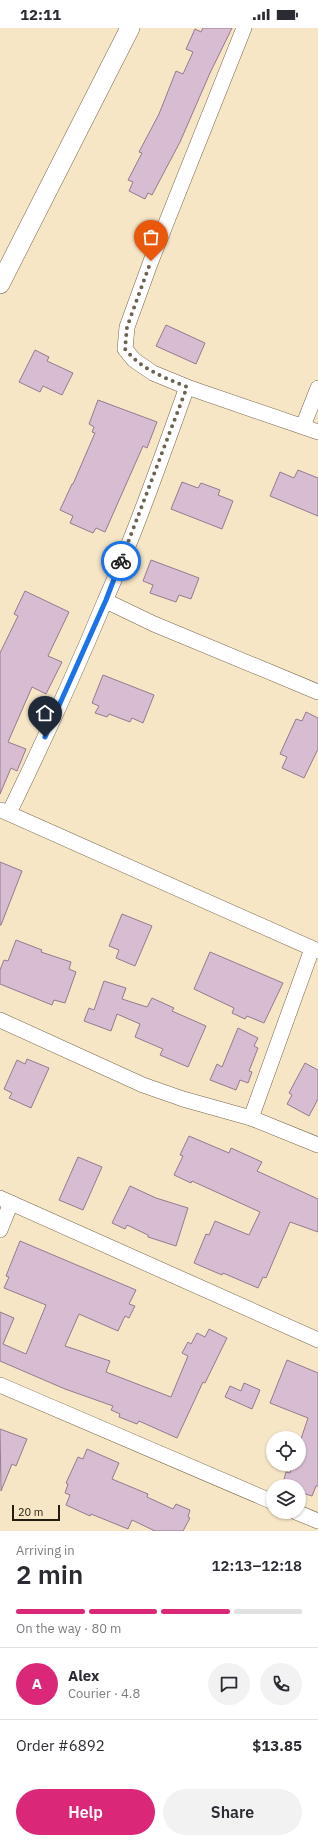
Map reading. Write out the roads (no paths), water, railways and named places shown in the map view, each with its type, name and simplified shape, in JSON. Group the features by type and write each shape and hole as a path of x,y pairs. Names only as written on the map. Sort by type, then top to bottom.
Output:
{"street":[{"path":"0,284 130,28"},
{"path":"244,28 154,254 127,327 125,349 134,360 153,373 187,387 318,432"},
{"path":"187,387 106,600 40,750 5,812 315,950 251,1118"},
{"path":"303,426 318,388"},
{"path":"106,600 154,624 318,692"},
{"path":"0,1020 143,1085 183,1099 251,1118 318,1145"},
{"path":"0,1230 6,1201 317,1336"},
{"path":"0,1385 266,1499"},
{"path":"306,1516 318,1521"}]}
